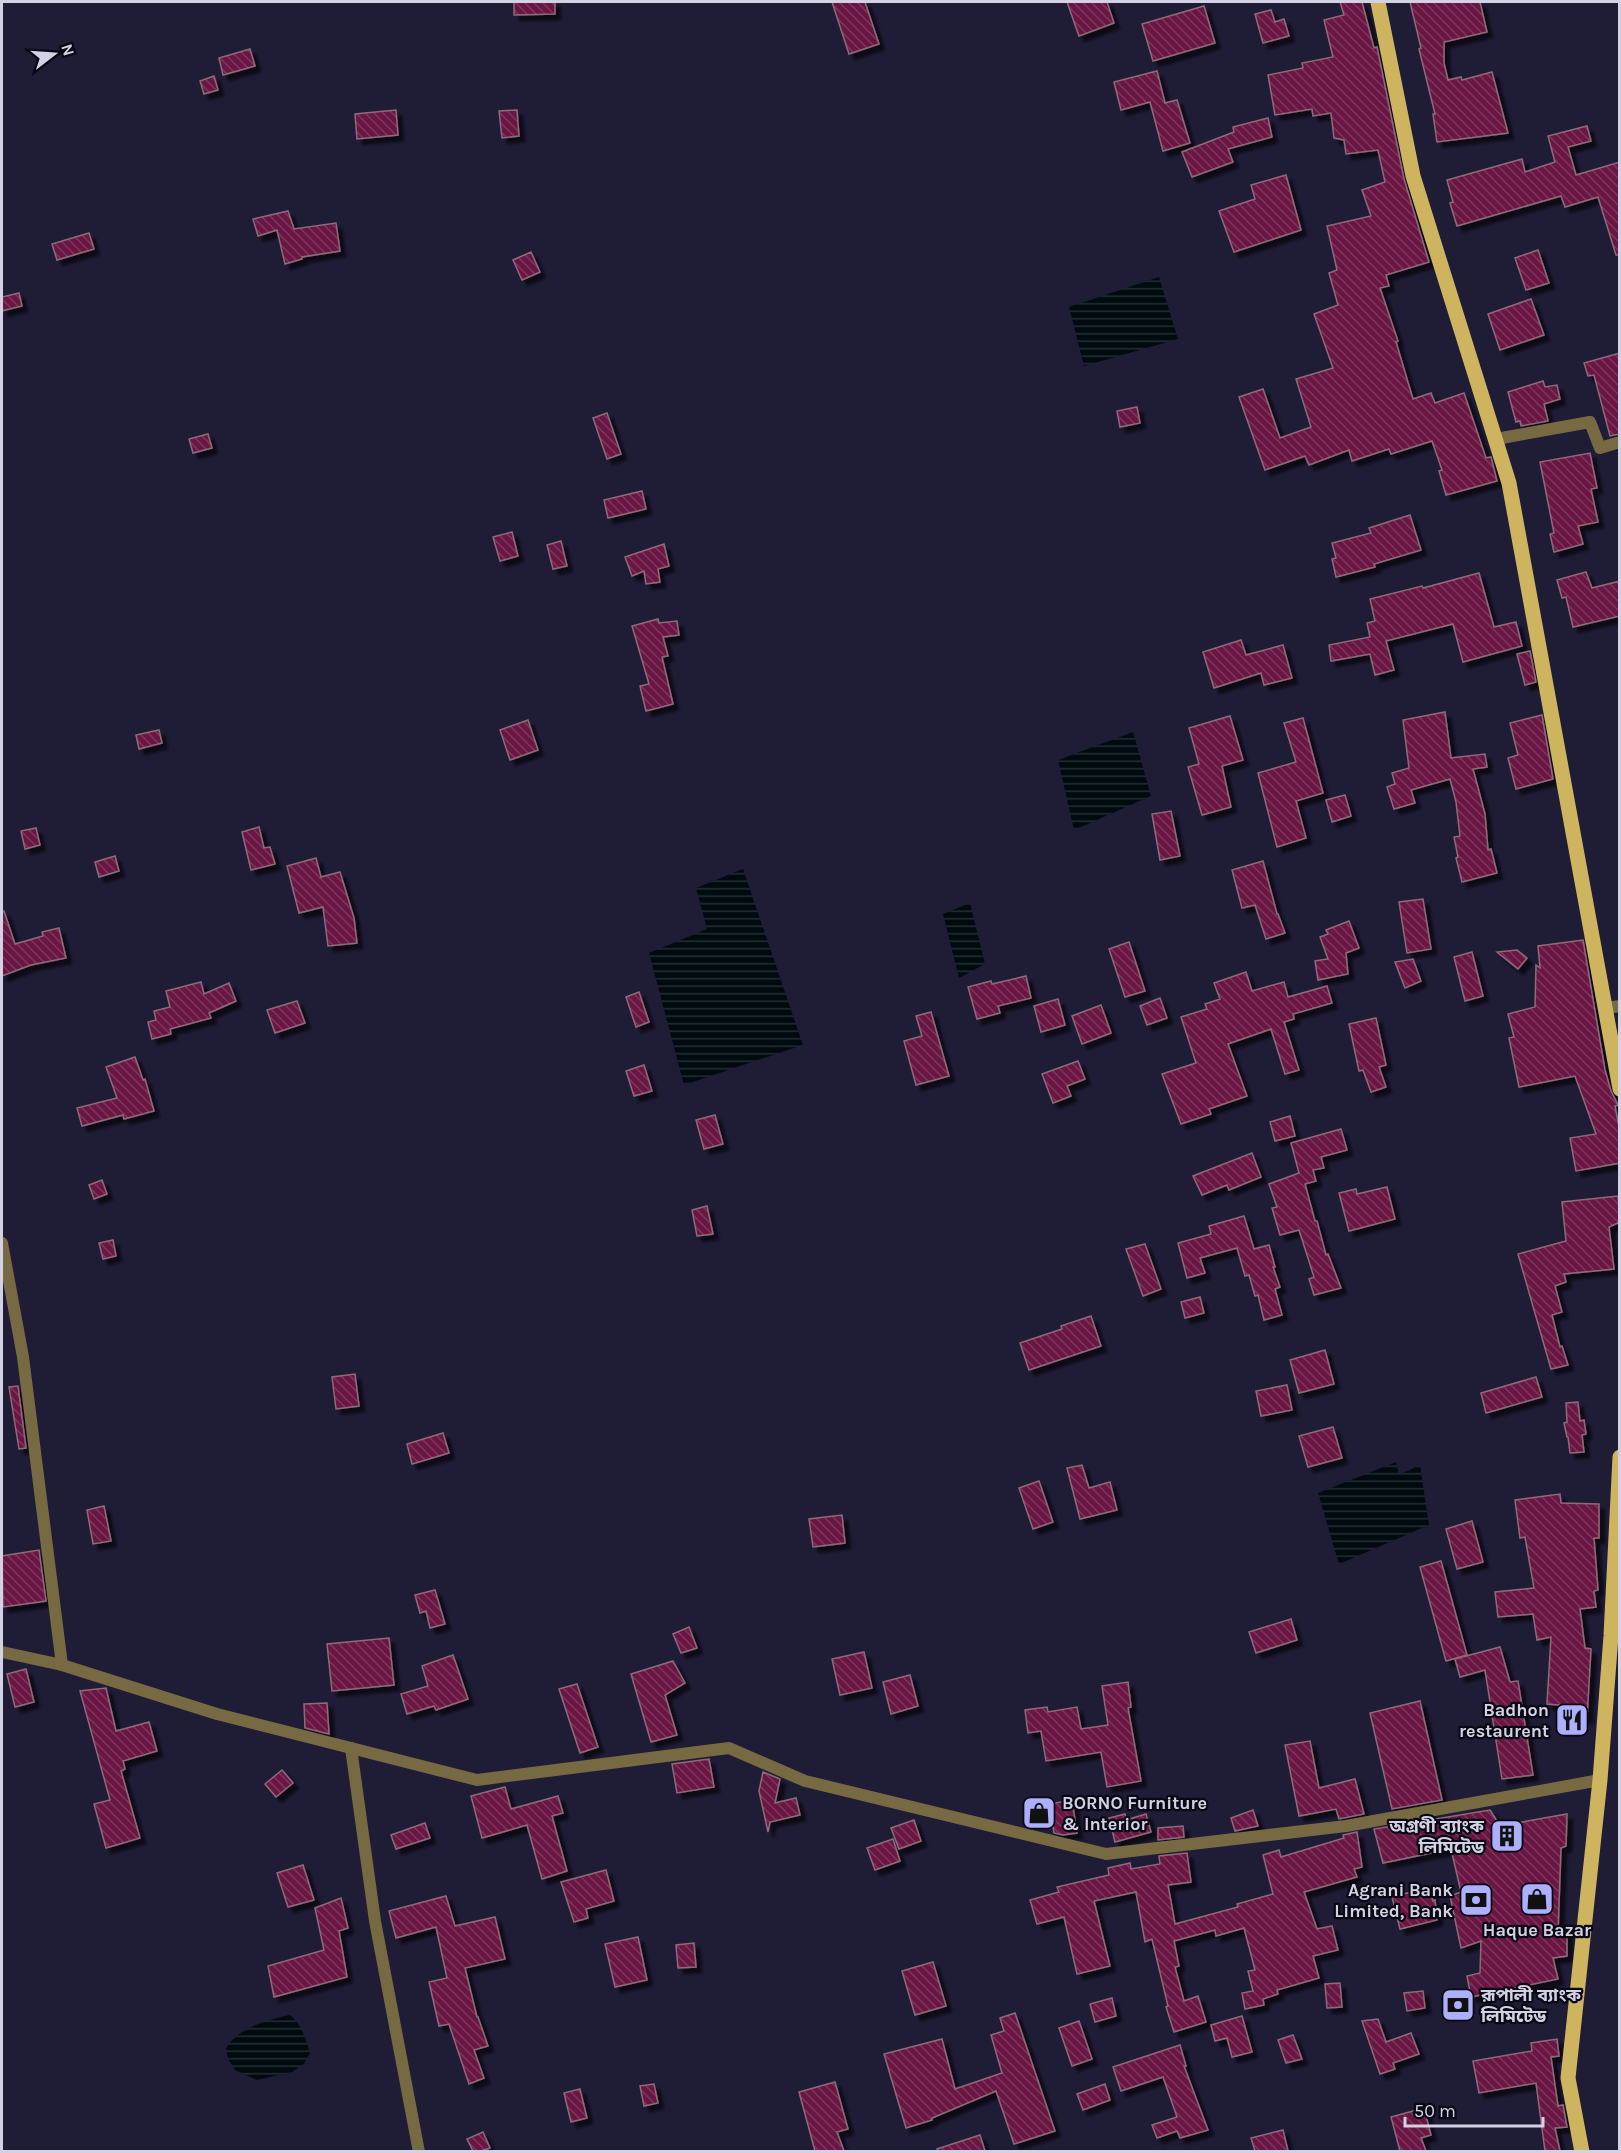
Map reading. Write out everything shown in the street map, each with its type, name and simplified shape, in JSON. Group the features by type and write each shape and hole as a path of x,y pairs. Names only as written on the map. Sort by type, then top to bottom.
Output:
{"main road":[{"path":"1378,2 1413,176 1496,439 1511,495 1613,1007 1620,1089"},
{"path":"1582,2151 1568,2078 1600,1779 1611,1636 1620,1457"}],"street":[{"path":"1496,439 1590,422 1600,448 1620,442"},
{"path":"2,1243 23,1357 62,1665"},
{"path":"2,1652 62,1665 217,1714 477,1780 729,1748 806,1781 1106,1854 1346,1826 1600,1779"},
{"path":"351,1748 375,1921 419,2151"}],"shaded area":[{"path":"1159,277 1178,339 1084,366 1069,307"},
{"path":"1133,732 1151,796 1074,830 1058,760"},
{"path":"743,869 803,1045 684,1085 649,953 707,929 696,888"},
{"path":"970,903 985,964 959,978 943,914"},
{"path":"1396,1462 1399,1475 1420,1465 1429,1525 1339,1564 1318,1493"},
{"path":"289,2015 300,2026 309,2048 310,2053 304,2064 292,2072 257,2080 235,2070 228,2059 226,2048 231,2041 245,2030"}],"building":[{"path":"514,2 555,2 555,14 514,15"},
{"path":"832,2 865,2 879,44 849,54"},
{"path":"1067,2 1107,2 1114,23 1079,36"},
{"path":"1340,2 1362,2 1374,48 1377,47 1404,179 1429,262 1386,275 1389,286 1380,288 1398,341 1396,342 1413,399 1431,393 1435,403 1464,393 1486,458 1491,457 1497,481 1446,495 1439,471 1442,470 1432,441 1391,454 1389,449 1352,461 1349,450 1309,465 1305,456 1265,470 1239,397 1263,389 1280,438 1311,427 1296,379 1333,368 1314,314 1338,305 1329,273 1337,270 1327,226 1371,216 1362,190 1385,182 1378,150 1346,154 1344,140 1334,138 1331,113 1313,116 1312,109 1275,115 1268,75 1303,68 1302,63 1333,57 1324,20 1344,15"},
{"path":"1410,2 1480,2 1487,32 1444,42 1444,63 1448,80 1461,77 1462,80 1492,72 1508,133 1437,142 1433,114 1435,114"},
{"path":"1204,6 1215,43 1153,61 1142,24"},
{"path":"1271,10 1275,22 1284,19 1289,36 1263,43 1255,14"},
{"path":"250,49 255,66 223,75 219,58"},
{"path":"1157,71 1165,103 1177,100 1190,143 1163,151 1150,102 1121,110 1114,82"},
{"path":"214,76 218,90 204,94 200,81"},
{"path":"396,110 398,135 357,139 355,114"},
{"path":"517,110 519,136 502,138 499,111"},
{"path":"1268,118 1272,137 1228,149 1233,162 1192,177 1182,152 1234,132 1233,127"},
{"path":"1587,126 1591,141 1568,147 1576,175 1620,162 1620,255 1616,255 1598,197 1565,207 1561,196 1457,226 1450,203 1453,202 1447,180 1522,159 1525,172 1555,162 1548,136"},
{"path":"1286,175 1301,230 1234,252 1219,211 1255,199 1251,185"},
{"path":"288,211 294,229 336,223 340,251 302,257 302,259 285,264 277,230 258,236 253,219"},
{"path":"89,233 94,249 57,260 52,244"},
{"path":"1538,250 1549,283 1526,290 1515,258"},
{"path":"531,252 540,272 522,280 513,260"},
{"path":"19,293 22,306 2,311 2,297"},
{"path":"1531,299 1544,335 1500,350 1488,314"},
{"path":"1620,353 1620,434 1610,436 1594,375 1588,376 1584,363"},
{"path":"1543,381 1545,387 1557,385 1560,399 1544,404 1548,421 1521,426 1520,421 1516,422 1508,392"},
{"path":"1137,407 1140,423 1120,427 1117,411"},
{"path":"607,413 621,454 607,459 593,418"},
{"path":"208,434 212,448 193,453 189,439"},
{"path":"1590,453 1597,488 1591,489 1598,522 1578,526 1583,544 1554,552 1550,534 1554,533 1540,462"},
{"path":"642,491 646,509 608,518 604,500"},
{"path":"1410,515 1421,550 1374,564 1375,567 1336,577 1332,559 1336,558 1332,543 1371,533 1369,528"},
{"path":"512,532 518,556 500,561 493,537"},
{"path":"561,541 567,566 553,569 547,545"},
{"path":"664,544 669,566 658,569 660,582 646,584 644,571 632,576 625,557"},
{"path":"1586,572 1592,588 1620,581 1620,616 1573,627 1566,597 1562,598 1557,580"},
{"path":"1479,573 1494,627 1516,622 1522,646 1463,662 1453,624 1386,641 1394,670 1375,675 1370,654 1331,661 1329,645 1370,637 1367,623 1375,621 1370,599"},
{"path":"658,619 659,623 677,621 679,635 663,637 668,656 662,657 673,704 646,711 640,686 649,684 632,626"},
{"path":"1241,640 1246,655 1283,645 1292,678 1264,685 1261,673 1214,688 1203,652"},
{"path":"1530,651 1536,682 1525,685 1517,654"},
{"path":"1445,712 1451,758 1485,754 1487,767 1473,769 1485,814 1488,850 1491,849 1497,873 1462,882 1454,837 1460,836 1456,802 1450,779 1411,790 1415,803 1394,809 1387,787 1395,784 1392,773 1409,768 1403,720"},
{"path":"1542,715 1553,779 1516,789 1508,758 1518,755 1510,723"},
{"path":"1230,716 1243,760 1222,766 1231,807 1202,815 1188,767 1199,764 1189,728"},
{"path":"1303,718 1323,793 1296,801 1306,838 1277,847 1258,773 1296,762 1284,723"},
{"path":"528,720 538,750 510,760 500,730"},
{"path":"159,730 162,743 139,749 136,735"},
{"path":"1345,795 1351,816 1332,822 1326,800"},
{"path":"1171,811 1180,856 1160,860 1152,814"},
{"path":"259,827 264,848 270,847 275,864 251,870 242,832"},
{"path":"36,828 40,845 25,849 21,831"},
{"path":"115,856 119,871 99,877 95,862"},
{"path":"316,858 321,877 340,872 354,918 357,943 328,946 323,907 299,913 287,866"},
{"path":"1263,861 1277,914 1285,933 1266,939 1255,905 1242,908 1232,870"},
{"path":"1423,899 1431,949 1407,953 1399,902"},
{"path":"2,911 4,911 15,944 43,936 42,932 59,928 66,958 31,965 2,976"},
{"path":"1349,921 1359,948 1346,953 1348,974 1318,980 1315,961 1328,959 1320,937 1328,934 1326,930"},
{"path":"1583,940 1605,1070 1618,1105 1615,1106 1620,1132 1620,1163 1576,1171 1570,1138 1596,1134 1575,1076 1519,1087 1509,1038 1514,1037 1508,1014 1535,1007 1536,965 1540,968 1538,946"},
{"path":"1129,942 1145,991 1125,997 1109,949"},
{"path":"1517,950 1527,958 1518,969 1497,952"},
{"path":"1472,952 1483,996 1465,1001 1454,957"},
{"path":"1413,959 1421,981 1405,988 1395,962"},
{"path":"1246,972 1252,991 1284,982 1288,997 1327,986 1332,1003 1293,1014 1294,1019 1284,1022 1299,1070 1285,1074 1271,1029 1228,1044 1247,1096 1209,1109 1211,1114 1181,1124 1162,1074 1196,1063 1181,1017 1207,1009 1205,1004 1220,999 1214,983"},
{"path":"1026,976 1031,998 998,1006 1000,1013 977,1019 968,987"},
{"path":"201,982 204,994 229,983 236,1001 209,1013 211,1018 170,1029 171,1034 152,1039 148,1022 156,1020 154,1011 170,1007 166,991"},
{"path":"639,992 649,1022 636,1027 626,997"},
{"path":"1160,998 1167,1018 1147,1025 1140,1006"},
{"path":"1058,999 1065,1025 1041,1032 1034,1006"},
{"path":"297,1001 305,1023 275,1033 267,1010"},
{"path":"1101,1005 1111,1033 1082,1044 1072,1016"},
{"path":"931,1012 949,1076 916,1085 904,1041 922,1036 916,1016"},
{"path":"1376,1018 1386,1065 1379,1067 1386,1087 1371,1092 1363,1070 1359,1071 1349,1024"},
{"path":"135,1057 143,1080 145,1079 154,1111 124,1119 123,1115 82,1126 77,1108 117,1098 106,1067"},
{"path":"1078,1061 1085,1079 1067,1086 1071,1096 1053,1103 1042,1074"},
{"path":"644,1065 652,1091 634,1096 626,1071"},
{"path":"715,1115 723,1144 704,1149 696,1120"},
{"path":"1290,1116 1295,1136 1275,1141 1270,1122"},
{"path":"1341,1129 1347,1150 1321,1157 1324,1168 1313,1170 1316,1181 1305,1184 1326,1255 1328,1254 1341,1288 1314,1295 1309,1279 1314,1277 1299,1230 1280,1235 1272,1208 1277,1207 1269,1184 1299,1173 1291,1143"},
{"path":"1252,1153 1261,1177 1229,1190 1227,1185 1202,1195 1193,1176"},
{"path":"102,1180 107,1194 94,1199 89,1185"},
{"path":"1387,1187 1395,1219 1349,1231 1339,1193 1356,1189 1357,1194"},
{"path":"1618,1196 1620,1218 1618,1223 1609,1227 1614,1269 1564,1274 1566,1282 1555,1286 1562,1312 1552,1315 1560,1347 1562,1346 1568,1365 1551,1369 1518,1254 1566,1241 1562,1202"},
{"path":"707,1206 713,1234 697,1236 692,1210"},
{"path":"1244,1216 1254,1249 1269,1245 1280,1287 1275,1289 1282,1315 1264,1320 1258,1295 1255,1296 1249,1275 1245,1276 1237,1248 1200,1258 1205,1273 1187,1278 1178,1243 1211,1234 1209,1226"},
{"path":"113,1240 116,1256 103,1259 99,1243"},
{"path":"1145,1244 1161,1289 1143,1296 1126,1249"},
{"path":"1200,1297 1204,1313 1185,1318 1181,1302"},
{"path":"1091,1316 1101,1346 1029,1370 1020,1343 1062,1329 1061,1326"},
{"path":"1325,1350 1334,1384 1299,1393 1290,1360"},
{"path":"355,1374 359,1406 336,1409 332,1377"},
{"path":"1536,1377 1542,1397 1486,1413 1481,1393"},
{"path":"1287,1385 1292,1410 1261,1416 1256,1391"},
{"path":"18,1386 26,1448 19,1449 9,1387"},
{"path":"1578,1402 1580,1421 1584,1420 1586,1434 1582,1435 1584,1452 1570,1453 1564,1423 1567,1422 1566,1403"},
{"path":"1333,1427 1342,1458 1308,1467 1299,1436"},
{"path":"443,1433 449,1453 412,1464 407,1444"},
{"path":"1082,1465 1089,1488 1110,1482 1117,1510 1080,1519 1067,1468"},
{"path":"1039,1481 1053,1522 1033,1529 1019,1488"},
{"path":"1560,1494 1561,1503 1599,1504 1599,1538 1594,1538 1598,1590 1594,1591 1596,1607 1580,1609 1585,1648 1591,1649 1587,1718 1570,1717 1571,1706 1547,1704 1551,1637 1537,1640 1533,1614 1498,1617 1495,1592 1534,1588 1525,1537 1520,1538 1515,1500"},
{"path":"104,1506 111,1541 93,1544 87,1510"},
{"path":"842,1515 845,1543 813,1547 809,1519"},
{"path":"1472,1521 1483,1562 1457,1569 1446,1529"},
{"path":"39,1550 46,1601 3,1607 2,1556"},
{"path":"1441,1561 1467,1655 1446,1661 1420,1567"},
{"path":"435,1590 445,1624 430,1628 426,1611 420,1613 415,1595"},
{"path":"1291,1619 1297,1640 1256,1653 1249,1632"},
{"path":"689,1627 697,1648 681,1653 673,1634"},
{"path":"389,1638 394,1685 332,1691 327,1644"},
{"path":"1500,1647 1510,1682 1518,1681 1533,1775 1502,1779 1485,1670 1460,1677 1455,1659"},
{"path":"864,1652 872,1688 840,1695 832,1659"},
{"path":"453,1655 468,1699 436,1710 434,1706 407,1714 401,1694 428,1686 422,1666"},
{"path":"673,1661 685,1683 665,1695 677,1735 651,1742 631,1674"},
{"path":"26,1669 34,1702 15,1707 7,1674"},
{"path":"910,1675 918,1706 891,1714 883,1682"},
{"path":"1128,1682 1131,1707 1128,1708 1141,1781 1107,1787 1101,1752 1046,1761 1041,1731 1028,1733 1025,1710 1047,1707 1048,1712 1077,1707 1081,1729 1108,1725 1102,1686"},
{"path":"577,1684 598,1747 580,1753 559,1689"},
{"path":"106,1688 116,1731 149,1722 157,1751 123,1761 125,1769 121,1771 140,1838 106,1848 94,1804 110,1800 80,1691"},
{"path":"1420,1701 1442,1800 1392,1809 1370,1713"},
{"path":"327,1703 329,1734 305,1728 304,1704"},
{"path":"1310,1741 1319,1788 1355,1779 1364,1814 1339,1819 1336,1809 1299,1816 1285,1745"},
{"path":"709,1759 714,1787 677,1793 672,1764"},
{"path":"282,1770 293,1783 276,1797 265,1784"},
{"path":"763,1772 780,1779 775,1803 796,1798 800,1815 770,1822 768,1832 759,1791"},
{"path":"505,1787 511,1809 558,1796 563,1813 552,1816 567,1871 542,1879 527,1825 482,1838 471,1796"},
{"path":"1072,1800 1077,1833 1063,1835 1054,1833 1049,1804"},
{"path":"1253,1810 1258,1826 1235,1831 1231,1818"},
{"path":"1490,1810 1500,1826 1567,1814 1566,1846 1561,1848 1558,1932 1567,1931 1567,1956 1553,1958 1558,1979 1471,1997 1467,1976 1480,1973 1481,1941 1461,1948 1450,1896 1461,1892 1451,1849 1383,1863 1374,1829"},
{"path":"1125,1814 1126,1820 1146,1814 1151,1832 1115,1842 1109,1818"},
{"path":"914,1820 921,1841 899,1849 891,1828"},
{"path":"425,1823 430,1838 396,1849 391,1835"},
{"path":"1183,1826 1184,1837 1158,1840 1158,1828"},
{"path":"1357,1832 1362,1867 1354,1869 1357,1877 1304,1892 1317,1929 1332,1926 1338,1950 1313,1956 1319,1978 1277,1990 1278,1994 1263,1999 1264,2005 1245,2009 1242,1993 1253,1991 1248,1971 1255,1970 1244,1928 1216,1936 1215,1930 1174,1941 1179,1966 1175,1967 1184,2001 1198,1996 1206,2022 1174,2032 1166,2007 1168,2006 1152,1939 1145,1942 1136,1892 1094,1901 1110,1966 1077,1974 1064,1917 1037,1924 1030,1900 1059,1892 1057,1887 1109,1875 1108,1868 1130,1863 1131,1869 1160,1864 1159,1856 1187,1853 1191,1882 1168,1885 1175,1924 1238,1907 1237,1904 1273,1894 1263,1855 1279,1850 1281,1857"},
{"path":"893,1839 900,1861 875,1870 867,1848"},
{"path":"303,1865 314,1900 288,1907 277,1873"},
{"path":"606,1870 614,1901 586,1909 588,1918 574,1922 561,1882"},
{"path":"1430,1887 1433,1901 1435,1900 1437,1920 1400,1929 1392,1897"},
{"path":"446,1896 455,1926 495,1917 505,1959 465,1968 477,2017 488,2046 474,2050 484,2078 469,2084 449,2024 439,2026 429,1982 447,1978 436,1927 396,1938 389,1911"},
{"path":"341,1898 348,1928 339,1931 347,1977 274,1997 268,1966 324,1950 315,1908"},
{"path":"638,1937 647,1980 615,1987 605,1944"},
{"path":"694,1943 696,1967 678,1968 676,1945"},
{"path":"933,1962 946,2006 915,2015 902,1971"},
{"path":"1340,1983 1342,2007 1327,2008 1325,1984"},
{"path":"1423,1991 1425,2008 1407,2011 1404,1993"},
{"path":"1112,1998 1116,2016 1095,2022 1090,2004"},
{"path":"1015,2013 1055,2131 1014,2144 996,2091 932,2118 932,2120 906,2128 884,2054 942,2039 955,2089 1002,2073 991,2035 1004,2031 1000,2018"},
{"path":"1242,2016 1252,2052 1232,2057 1227,2038 1215,2041 1211,2025"},
{"path":"1378,2019 1386,2042 1411,2033 1419,2054 1393,2063 1395,2069 1380,2074 1362,2021"},
{"path":"1079,2021 1092,2059 1072,2066 1059,2028"},
{"path":"1293,2035 1302,2059 1286,2063 1278,2040"},
{"path":"1557,2039 1559,2056 1551,2057 1558,2106 1563,2105 1567,2127 1555,2128 1560,2151 1545,2151 1536,2083 1479,2093 1473,2061 1532,2051 1531,2043"},
{"path":"1180,2045 1186,2066 1184,2066 1208,2130 1180,2138 1177,2131 1157,2138 1152,2125 1177,2117 1163,2077 1121,2091 1113,2067"},
{"path":"835,2082 848,2129 837,2132 844,2151 815,2151 799,2092"},
{"path":"654,2084 658,2103 644,2106 640,2086"},
{"path":"1105,2084 1110,2100 1083,2110 1077,2094"},
{"path":"580,2089 587,2118 571,2122 564,2093"},
{"path":"1424,2108 1431,2135 1421,2138 1426,2151 1400,2151 1391,2117"},
{"path":"1283,2130 1288,2151 1255,2151 1251,2138"},
{"path":"483,2132 490,2148 473,2151 467,2139"},
{"path":"980,2135 985,2151 938,2151 937,2149"}],"place":[{"name":"Badhon restaurent","path":"1572,1720"},
{"name":"BORNO Furniture & Interior","path":"1039,1813"},
{"name":"অগ্রণী ব্যাংক লিমিটেড","path":"1507,1836"},
{"name":"Haque Bazar","path":"1537,1899"},
{"name":"Agrani Bank Limited, Bank","path":"1476,1900"},
{"name":"রূপালী ব্যাংক লিমিটেড","path":"1458,2005"}]}
